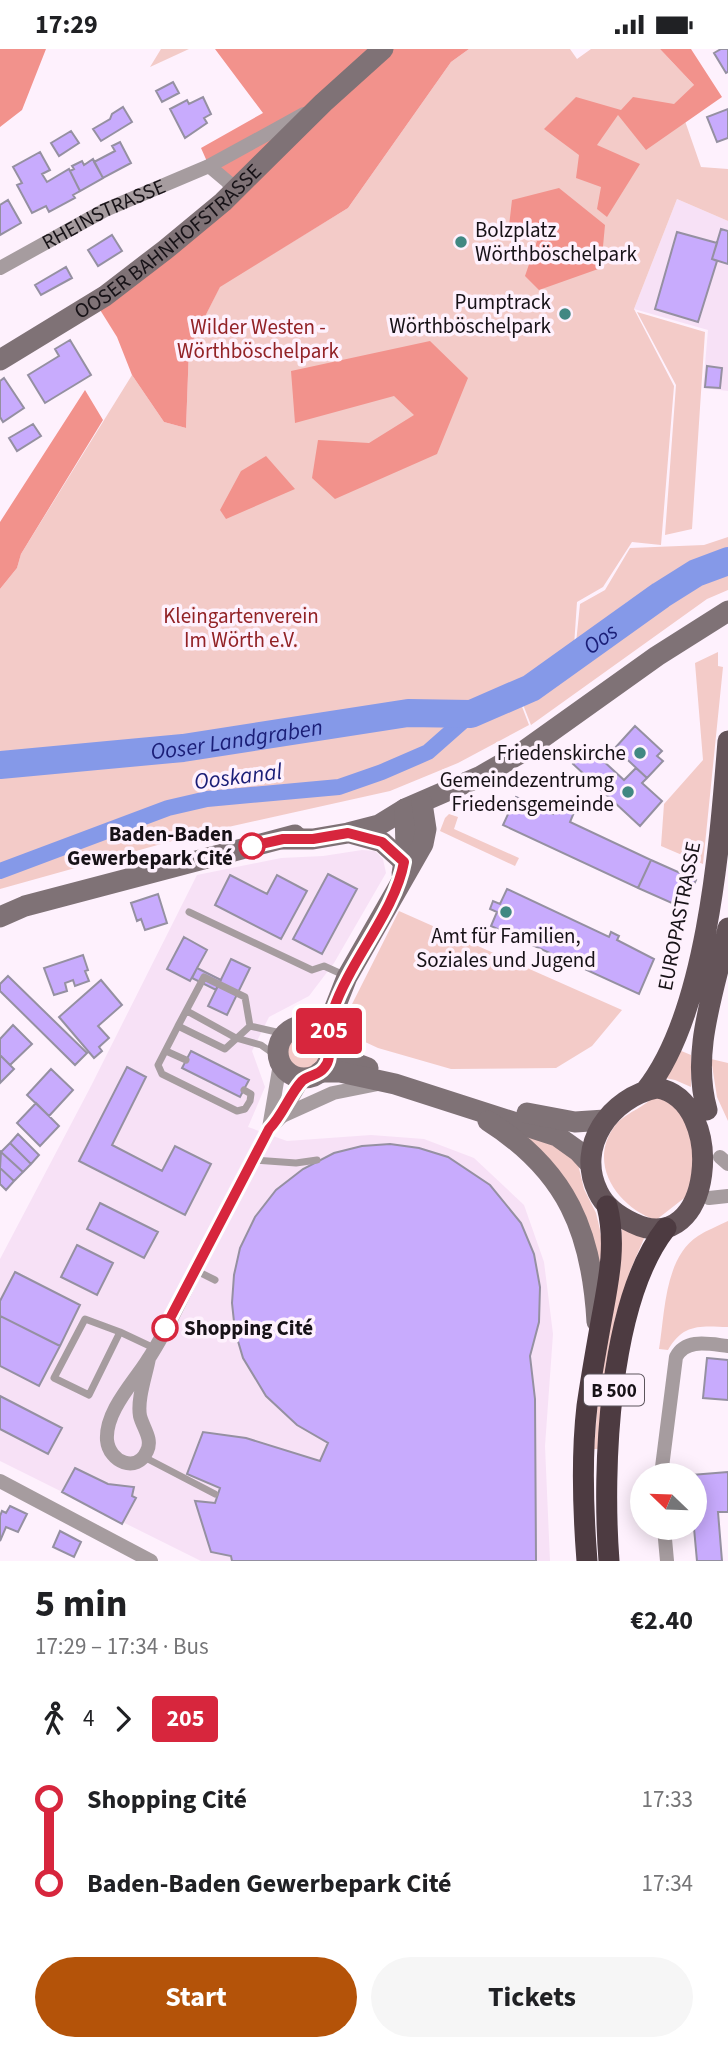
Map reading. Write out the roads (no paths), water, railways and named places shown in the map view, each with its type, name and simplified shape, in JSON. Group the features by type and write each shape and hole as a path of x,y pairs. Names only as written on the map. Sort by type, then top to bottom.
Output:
{"highway":[{"name":"B 500","path":"587,1561 584,1449 587,1409 612,1247 607,1206"},
{"name":"B 500","path":"609,1561 607,1449 622,1338 640,1275 666,1228"}],"main road":[{"name":"EUROPASTRASSE","path":"646,1090 663,1065 671,1047 688,1001 699,959 719,845 728,741"},
{"name":"B 500","path":"666,1228 718,1197 719,1170 724,1160 702,1091 701,1054 728,928"},
{"path":"716,978 728,958"},
{"path":"590,1164 594,1140 605,1121 617,1107 646,1090 671,1089 707,1110"},
{"name":"B 500","path":"590,1164 594,1185 607,1206"},
{"path":"607,1206 636,1224 651,1229 666,1228"}],"street":[{"name":"RHEINSTRASSE","path":"0,268 105,210 209,166 323,103 383,49"},
{"name":"OOSER BAHNHOFSTRASSE","path":"0,360 105,296 165,250 233,192 323,103"},
{"path":"209,166 228,182 233,192"},
{"path":"283,839 313,839 379,825 460,786 521,753 666,650 728,611"},
{"path":"0,917 25,906 283,839 374,811 414,806"},
{"path":"403,887 404,862 414,806"},
{"path":"152,1353 140,1406 149,1448 144,1457 136,1463 128,1463 116,1459 108,1450 107,1433 123,1395 152,1353 269,1129 312,1075 328,1062 334,1010 347,977 403,887 423,844 426,829 414,806"},
{"path":"348,833 382,842 404,862"},
{"path":"269,1129 280,1041 347,977"},
{"path":"293,1030 316,1029 342,1058 454,1096 558,1120 605,1121"},
{"path":"279,1060 293,1076 340,1073 395,1084 557,1136 578,1151 590,1164"},
{"path":"281,1117 333,1093 372,1085 395,1084"},
{"path":"465,1107 499,1128 531,1153 557,1184 577,1219 590,1258 598,1336"},
{"path":"663,1463 676,1357 680,1349 689,1345 728,1346"},
{"path":"0,1481 151,1561"},
{"path":"665,1540 667,1561"}],"lane":[{"path":"189,912 312,969 324,966 347,977"},
{"path":"244,1090 251,1094 250,1101 245,1109 237,1111 162,1074 158,1065 204,977 245,997 250,1026"},
{"path":"187,1011 236,1038 261,1045 279,1060"},
{"path":"178,1025 226,1049 250,1026 293,1030"},
{"path":"166,1051 186,1061"},
{"path":"252,1160 296,1163 317,1160"},
{"path":"195,1271 215,1280"},
{"path":"120,1332 89,1395 54,1378 85,1319 120,1332 152,1353"},
{"path":"144,1457 215,1494"}],"waterway":[{"name":"Ooser Landgraben","path":"0,765 183,748 408,713 471,714 531,688 661,595 696,573 728,561"},
{"name":"Ooskanal","path":"0,871 168,808 207,799 339,787 428,752 471,714"}],"place":[{"name":"Bolzplatz Wörthböschelpark","path":"461,242"},
{"name":"Pumptrack Wörthböschelpark","path":"565,314"},
{"name":"Friedenskirche","path":"640,753"},
{"name":"Gemeindezentrumg Friedensgemeinde","path":"628,792"},
{"name":"Baden-Baden Gewerbepark Cité","path":"252,846"},
{"name":"Amt für Familien, Soziales und Jugend","path":"506,912"},
{"name":"Shopping Cité","path":"165,1328"}],"park label":[{"name":"Wilder Westen - Wörthböschelpark","path":"258,339"},
{"name":"Kleingartenverein Im Wörth e.V.","path":"241,628"}],"water label":[{"name":"Oos","path":"600,638"}]}
